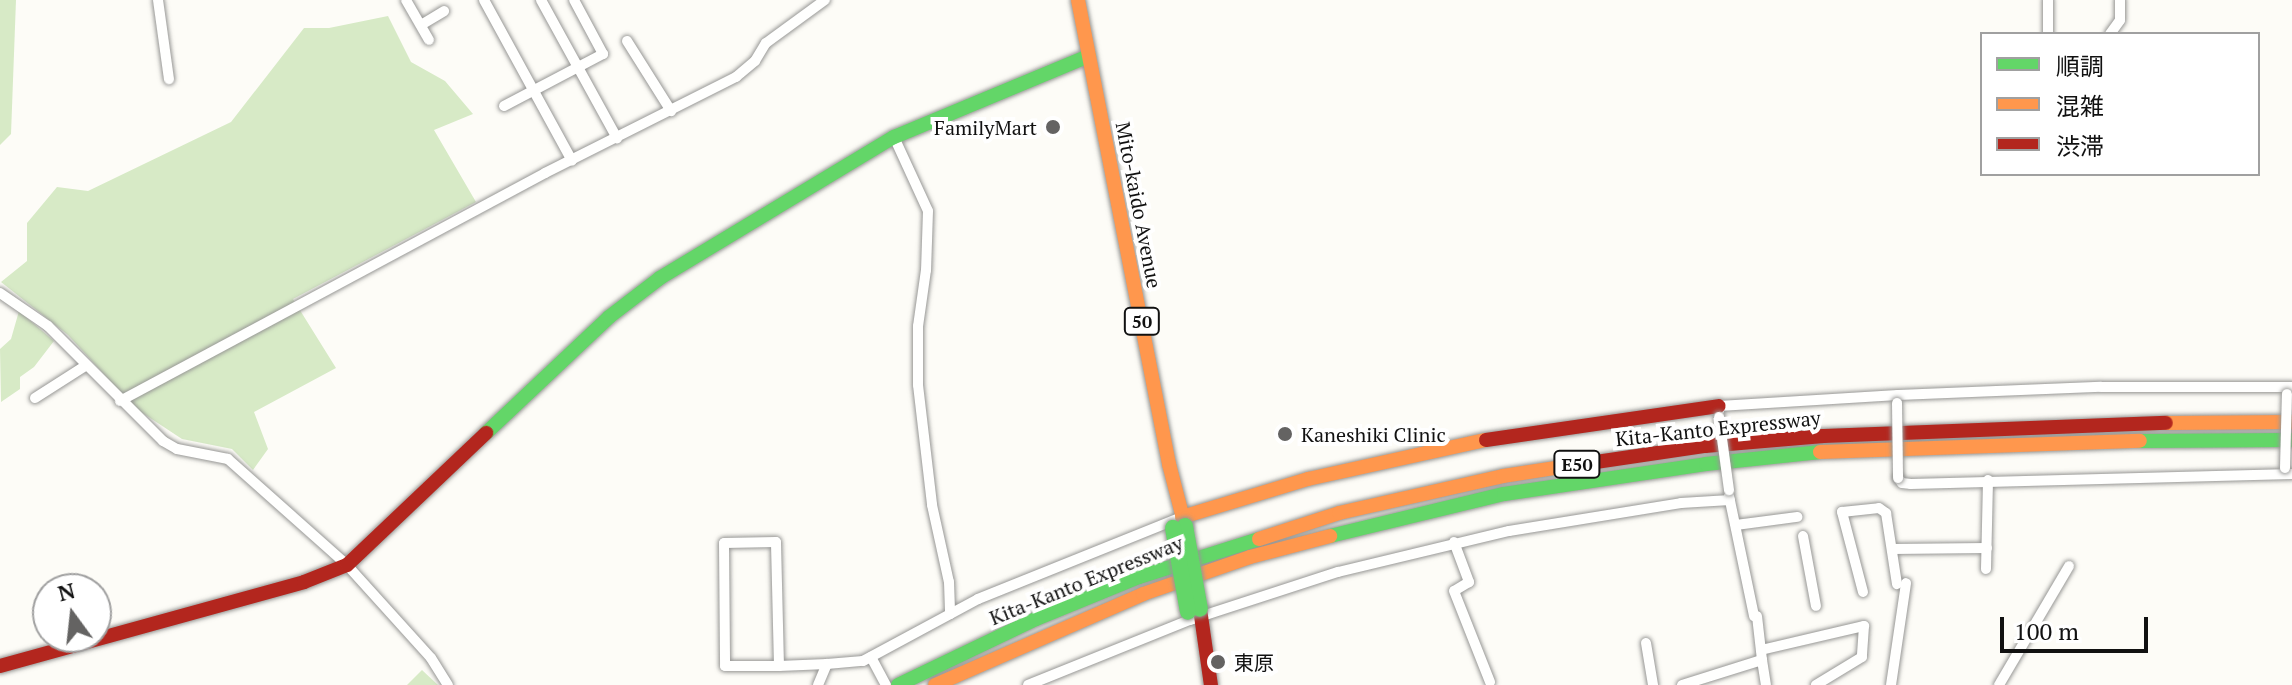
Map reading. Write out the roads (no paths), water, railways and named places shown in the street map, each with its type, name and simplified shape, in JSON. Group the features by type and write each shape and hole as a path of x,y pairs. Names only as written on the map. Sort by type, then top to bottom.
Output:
{"main road":[{"name":"Mito-kaido Avenue","path":"1078,0 1211,685"},
{"path":"0,666 304,582 347,565 634,295 840,167 894,137 1089,56"},
{"path":"1178,523 1308,479 1429,450 1563,426 1719,412"},
{"name":"Kita-Kanto Expressway","path":"898,685 1036,619 1139,577 1339,513 1503,476 1705,446 1824,436 2072,424 2292,422"},
{"name":"Kita-Kanto Expressway","path":"935,685 1128,600 1250,557 1373,523 1504,494 1706,464 1825,452 2072,441 2292,440"}],"street":[{"path":"158,0 169,79"},
{"path":"406,0 429,40"},
{"path":"484,0 572,161"},
{"path":"541,0 617,138"},
{"path":"504,106 603,54 574,0"},
{"path":"120,401 736,77 755,61 766,43 825,0"},
{"path":"2048,0 2048,32"},
{"path":"2111,32 2120,20 2120,0"},
{"path":"421,25 444,11"},
{"path":"627,41 671,111"},
{"path":"894,137 928,211 917,370 932,505 949,582 950,614"},
{"path":"0,293 48,326 120,401 177,449 228,459 347,565 431,658 448,685"},
{"path":"35,398 85,366"},
{"path":"1766,685 1729,495 1719,412 1897,399 2101,387 2289,390 2287,472 1902,483 1898,478 1897,399"},
{"path":"1986,569 1988,480"},
{"path":"1028,685 1195,615 1310,580 1454,542 1729,495"},
{"path":"1863,592 1842,512 1879,508 1886,513 1901,583 1891,685"},
{"path":"1736,525 1797,517"},
{"path":"779,666 776,542 724,543 725,666 779,666 827,664 873,661 950,614 1033,574 1178,523"},
{"path":"1803,536 1816,606"},
{"path":"1454,542 1469,582 1454,591 1490,682"},
{"path":"1892,549 1987,548"},
{"path":"1999,685 2069,566"},
{"path":"1682,685 1762,655 1864,626 1862,657 1816,685"},
{"path":"1646,643 1653,685"},
{"path":"873,661 886,685"},
{"path":"818,685 827,664"}],"place":[{"name":"FamilyMart","path":"1053,127"},
{"name":"Kaneshiki Clinic","path":"1285,434"},
{"name":"東原","path":"1218,662"}]}
